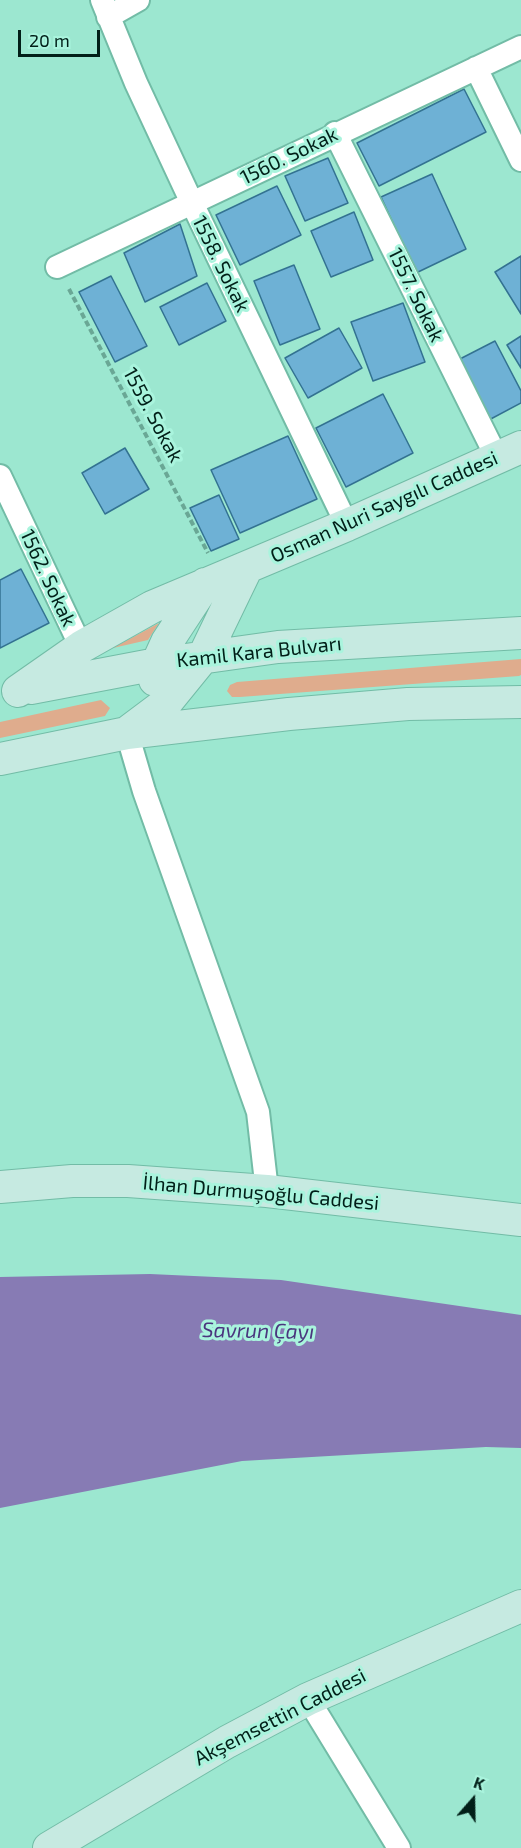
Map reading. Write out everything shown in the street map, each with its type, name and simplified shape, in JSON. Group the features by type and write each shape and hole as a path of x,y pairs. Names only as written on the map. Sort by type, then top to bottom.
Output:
{"street":[{"path":"105,8 138,0"},
{"name":"1558. Sokak","path":"105,8 192,203 347,525"},
{"name":"1560. Sokak","path":"57,267 521,47"},
{"path":"476,68 521,160"},
{"name":"1557. Sokak","path":"336,133 509,452"},
{"name":"Osman Nuri Saygılı Caddesi","path":"9,693 81,647 152,607 347,525 509,452"},
{"name":"1562. Sokak","path":"0,476 81,647"},
{"path":"127,733 165,704 204,656 225,576"},
{"path":"220,722 177,712 165,704 157,691 155,677 157,664 181,618 225,576"},
{"name":"Kamil Kara Bulvarı","path":"9,693 204,656 289,646 521,633"},
{"path":"0,759 127,733 220,722 408,704 521,702"},
{"path":"127,733 144,791 258,1112 267,1191"},
{"name":"İlhan Durmuşoğlu Caddesi","path":"0,1187 72,1181 128,1181 267,1191 521,1220"},
{"name":"Akşemsettin Caddesi","path":"49,1848 196,1760 308,1699 521,1606"},
{"path":"308,1699 399,1848"}],"path":[{"name":"1559. Sokak","path":"57,267 225,576"}],"shaded area":[{"path":"159,623 148,640 113,648"},
{"path":"521,659 521,675 519,676 240,697 232,697 227,691 230,685 237,682"},
{"path":"101,700 110,708 105,716 0,738 0,722"}],"water":[{"name":"Savrun Çayı","path":"150,1274 281,1280 521,1315 521,1448 486,1447 242,1461 0,1508 0,1277"}],"building":[{"path":"464,89 486,132 379,186 357,143"},
{"path":"328,158 348,203 305,221 285,176"},
{"path":"432,174 466,249 416,273 381,197"},
{"path":"277,186 301,235 240,265 216,215"},
{"path":"354,212 373,260 331,277 311,231"},
{"path":"180,224 197,276 145,302 124,253"},
{"path":"521,256 521,314 495,272"},
{"path":"294,265 320,329 280,345 254,281"},
{"path":"111,276 147,346 115,362 79,292"},
{"path":"207,283 226,321 179,345 160,307"},
{"path":"403,303 425,362 373,381 351,322"},
{"path":"339,328 362,368 308,398 285,358"},
{"path":"521,336 521,368 507,345"},
{"path":"495,341 521,391 521,403 487,421 456,361"},
{"path":"383,394 413,453 346,487 316,428"},
{"path":"288,436 317,499 240,533 211,470"},
{"path":"125,448 149,489 105,514 82,473"},
{"path":"219,495 239,539 211,551 190,508"},
{"path":"21,569 49,623 0,648 0,580"}]}
